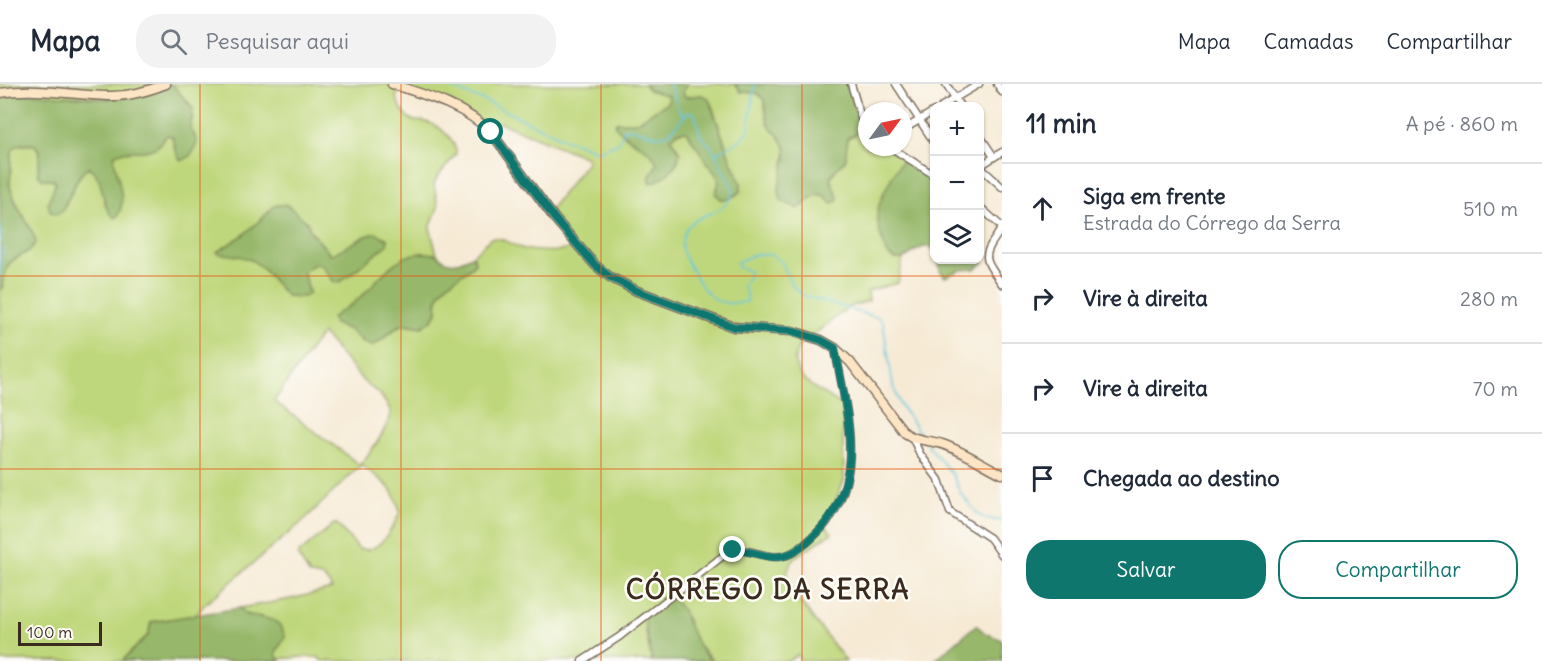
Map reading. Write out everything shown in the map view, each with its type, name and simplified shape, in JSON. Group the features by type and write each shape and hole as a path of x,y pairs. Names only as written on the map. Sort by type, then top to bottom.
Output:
{"street":[{"path":"0,93 51,90 109,96 139,93 166,84"},
{"path":"392,84 443,102 491,132 536,196 595,265 615,281 734,327 792,331 835,348 850,362 898,426 917,439 931,441 956,450 1002,474"},
{"path":"851,84 858,108"},
{"path":"896,84 930,136"},
{"path":"946,84 957,102"},
{"path":"949,102 979,84"},
{"path":"997,84 1002,92"},
{"path":"912,125 930,114"},
{"path":"984,142 994,158"},
{"path":"984,164 1002,152"},
{"path":"904,156 930,172"},
{"path":"984,170 1002,187"},
{"path":"983,210 1002,228 987,252 988,264 1002,284"},
{"path":"582,661 619,637 728,552 740,550 780,557 808,542 827,522 844,489 850,462 844,395 835,348"},
{"path":"917,439 920,454 937,475 950,512 990,538 1002,555"}],"green space":[{"path":"0,84 644,84 649,90 667,95 669,98 667,104 637,122 622,122 622,134 655,157 657,164 649,178 666,173 678,161 677,148 671,138 678,132 686,131 717,176 719,182 716,194 738,172 732,164 711,103 701,95 685,97 683,93 686,84 735,84 741,92 757,93 764,100 767,120 782,140 786,150 780,182 803,206 812,197 824,195 834,188 830,179 846,153 847,138 855,135 858,129 858,156 898,156 903,159 885,194 879,213 883,241 895,259 903,259 898,283 868,291 869,301 849,307 798,347 795,358 796,368 807,383 842,405 844,481 825,525 832,533 795,557 787,572 788,586 846,661 800,661 798,654 789,661 713,661 694,640 676,602 645,629 652,661 321,661 320,658 309,656 277,658 276,652 285,637 262,617 245,614 240,608 332,589 324,578 310,575 297,555 334,524 337,524 359,549 373,548 384,539 400,512 390,489 361,465 302,522 204,605 196,615 152,622 148,635 122,661 0,661 0,289 3,287 4,274 9,263 26,252 35,238 22,216 10,187 10,155 12,149 18,145 35,145 40,156 38,169 56,183 49,200 62,211 83,170 88,167 93,170 100,181 109,212 115,154 153,147 167,135 172,136 175,150 195,136 190,128 193,116 190,104 172,85 131,97 0,95","holes":["400,89 478,119 491,131 495,124 501,123 585,157 588,161 549,211 574,246 563,250 538,251 523,249 491,238 473,255 475,262 442,290 435,317 418,324 404,323 372,346 364,343 350,330 356,302 391,266 421,253 437,254 430,228 438,207 434,185 436,179 456,154 454,144 442,130 424,121 414,121 407,116 396,97","277,205 308,223 310,230 329,253 333,254 366,236 387,245 340,282 330,277 321,264 315,264 303,271 309,290 273,282 268,274 250,259 217,252 242,236","322,333 364,382 380,394 391,411 383,433 360,465 274,401"]},
{"path":"172,84 193,109 190,128 197,141 195,148 190,156 181,161 172,136 167,135 154,149 115,154 114,160 122,199 119,213 115,218 107,208 98,178 88,167 78,178 62,211 58,214 51,212 48,205 56,183 54,180 42,179 38,174 40,152 35,145 27,144 21,144 13,149 10,183 12,193 36,242 26,253 12,261 5,275 3,287 0,289 0,95 20,93 107,99"},
{"path":"644,84 686,84 683,93 685,97 701,95 708,97 741,183 741,191 727,199 721,199 716,194 719,182 717,176 686,131 678,132 671,138 680,153 673,168 661,179 651,183 649,178 657,164 654,158 645,148 615,126 616,122 637,122 667,103 669,98 667,95 649,90"},
{"path":"735,84 850,84 858,116 858,131 847,138 846,159 830,179 838,197 836,202 831,203 820,194 798,209 782,201 779,189 786,157 785,146 768,123 764,100 757,93 741,92"},
{"path":"903,159 930,177 930,247 924,247 901,259 891,257 886,250 877,214 891,178"},
{"path":"286,204 308,223 310,231 329,253 333,254 375,233 388,239 387,245 340,282 334,282 321,264 314,264 303,272 309,293 303,297 287,296 253,261 217,252 242,236 274,206"},
{"path":"437,254 450,262 463,260 473,255 475,263 441,291 437,301 437,313 430,322 422,327 402,324 372,346 364,343 350,330 334,324 332,318 364,294 393,265 411,255"},
{"path":"939,264 982,264 975,269 960,270 945,277 940,271"},
{"path":"671,598 678,604 699,646 713,661 652,661 644,619"},
{"path":"240,608 245,614 270,619 279,624 285,637 276,652 277,658 281,661 122,661 148,635 151,622"},
{"path":"976,625 985,633 1002,640 1002,661 934,661"}],"waterway":[{"name":"CÓRREGO DA SERRA","path":"441,84 487,102 566,140 596,151 618,143 625,128 653,135 665,135 687,113 692,112 695,115 700,135 712,148 734,191 723,206 689,225 683,237 683,254 700,284 718,301 726,303 748,301 743,286 749,276 749,271 738,267 737,262 756,254 772,255 782,263 792,285 802,295 879,318 883,323 893,385 900,404 921,435"},
{"path":"670,84 683,116"},
{"path":"715,154 740,140 748,132 755,84"},
{"path":"0,224 2,250 0,276"},
{"name":"CÓRREGO DA SERRA","path":"927,444 952,474 961,494 978,514 984,518 1002,521"}],"district":[{"name":"CÓRREGO DA SERRA","path":"768,589"}],"route":[{"path":"491,132 555,219 595,265 621,284 734,327 792,331 821,340 835,348 844,395 850,462 848,477 837,506 827,522 808,542 788,554 780,557 733,550"}]}
